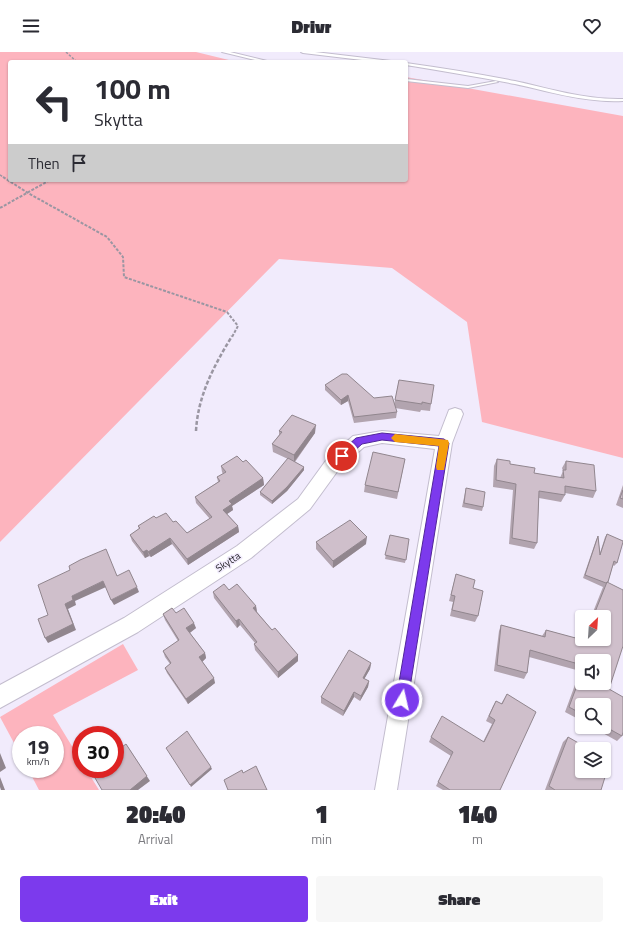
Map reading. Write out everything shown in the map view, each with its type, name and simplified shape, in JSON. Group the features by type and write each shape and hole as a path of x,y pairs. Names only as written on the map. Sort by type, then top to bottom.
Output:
{"street":[{"path":"386,790 444,443 455,414"},
{"name":"Skytta","path":"0,697 131,625 244,552 304,504 333,464 359,441 382,437 444,443"}],"lane":[{"path":"224,52 260,60"},
{"path":"303,52 373,60"},
{"path":"408,64 598,100 623,100"},
{"path":"408,80 468,87 503,81"}],"path":[{"path":"66,52 75,60"},
{"path":"11,182 107,237 123,257 124,277 227,312 238,326 209,374 196,413 196,431"},
{"path":"0,208 47,182"}],"shaded area":[{"path":"0,52 196,52 229,60 8,60 8,182 408,182 408,77 623,116 623,458 482,422 467,322 392,268 279,259 0,542"},
{"path":"123,644 138,670 53,715 60,726 12,726 12,739 0,717"},
{"path":"64,733 72,746 72,778 92,778 99,790 39,790 33,778 64,778"}],"building":[{"path":"342,374 347,374 374,398 392,396 397,412 354,417 348,395 341,400 325,385"},
{"path":"399,380 434,385 431,404 395,400"},
{"path":"292,415 316,425 294,455 272,444 282,432 279,431"},
{"path":"373,452 405,459 398,492 365,485"},
{"path":"237,456 243,462 246,460 263,478 229,501 232,504 223,510 238,526 187,559 170,538 148,552 147,550 143,552 130,535 140,528 138,526 154,516 156,518 166,513 173,522 176,521 187,533 212,517 195,497 220,481 217,477 226,472 221,466"},
{"path":"288,458 304,467 287,487 272,501 260,492"},
{"path":"497,459 510,461 510,464 535,468 534,473 564,478 563,470 566,470 566,461 594,465 596,491 565,486 565,495 539,491 537,543 512,538 516,484 496,480"},
{"path":"466,488 485,492 483,507 464,503"},
{"path":"623,490 623,499 620,498"},
{"path":"350,520 367,537 333,561 316,542"},
{"path":"607,534 623,542 617,563 614,561 608,582 606,583 585,575 598,536 600,555"},
{"path":"390,535 409,539 406,560 385,555"},
{"path":"106,549 117,576 129,570 137,587 111,600 103,581 72,596 73,600 65,604 73,624 45,638 38,619 48,615 38,585 70,570 69,566 80,560"},
{"path":"456,574 475,580 473,588 483,591 478,616 452,610 455,596 451,595"},
{"path":"607,582 623,590 623,646 611,683 611,654 575,654 575,663 530,650 527,673 497,665 501,625 545,637 546,630 575,638 575,646 611,646 611,610 596,610"},
{"path":"224,584 229,590 237,584 256,606 253,608 272,630 275,628 298,655 278,672 254,644 257,642 239,619 236,621 213,592"},
{"path":"172,608 176,613 184,608 194,623 186,628 205,653 199,657 214,678 186,699 165,668 171,663 163,651 179,640 163,614"},
{"path":"349,650 371,663 363,678 369,681 361,696 354,692 344,711 321,697"},
{"path":"575,690 611,690 623,697 622,736 611,730 611,698 575,698 575,710 569,707"},
{"path":"507,694 536,712 500,790 450,790 438,782 453,752 431,737 442,716 484,742 495,720 489,716 496,701 502,704"},
{"path":"187,731 211,767 190,785 166,748"},
{"path":"568,737 577,742 575,742 575,778 605,778 601,790 555,790 549,786"},
{"path":"126,744 147,776 130,790 102,790 95,778 124,778 124,745"},
{"path":"256,766 267,790 228,790 224,780 242,770 243,773"}],"slow traffic":[{"path":"395,438 444,443 440,467"}],"route":[{"path":"342,456 359,441 382,437 444,443 402,700"}]}
